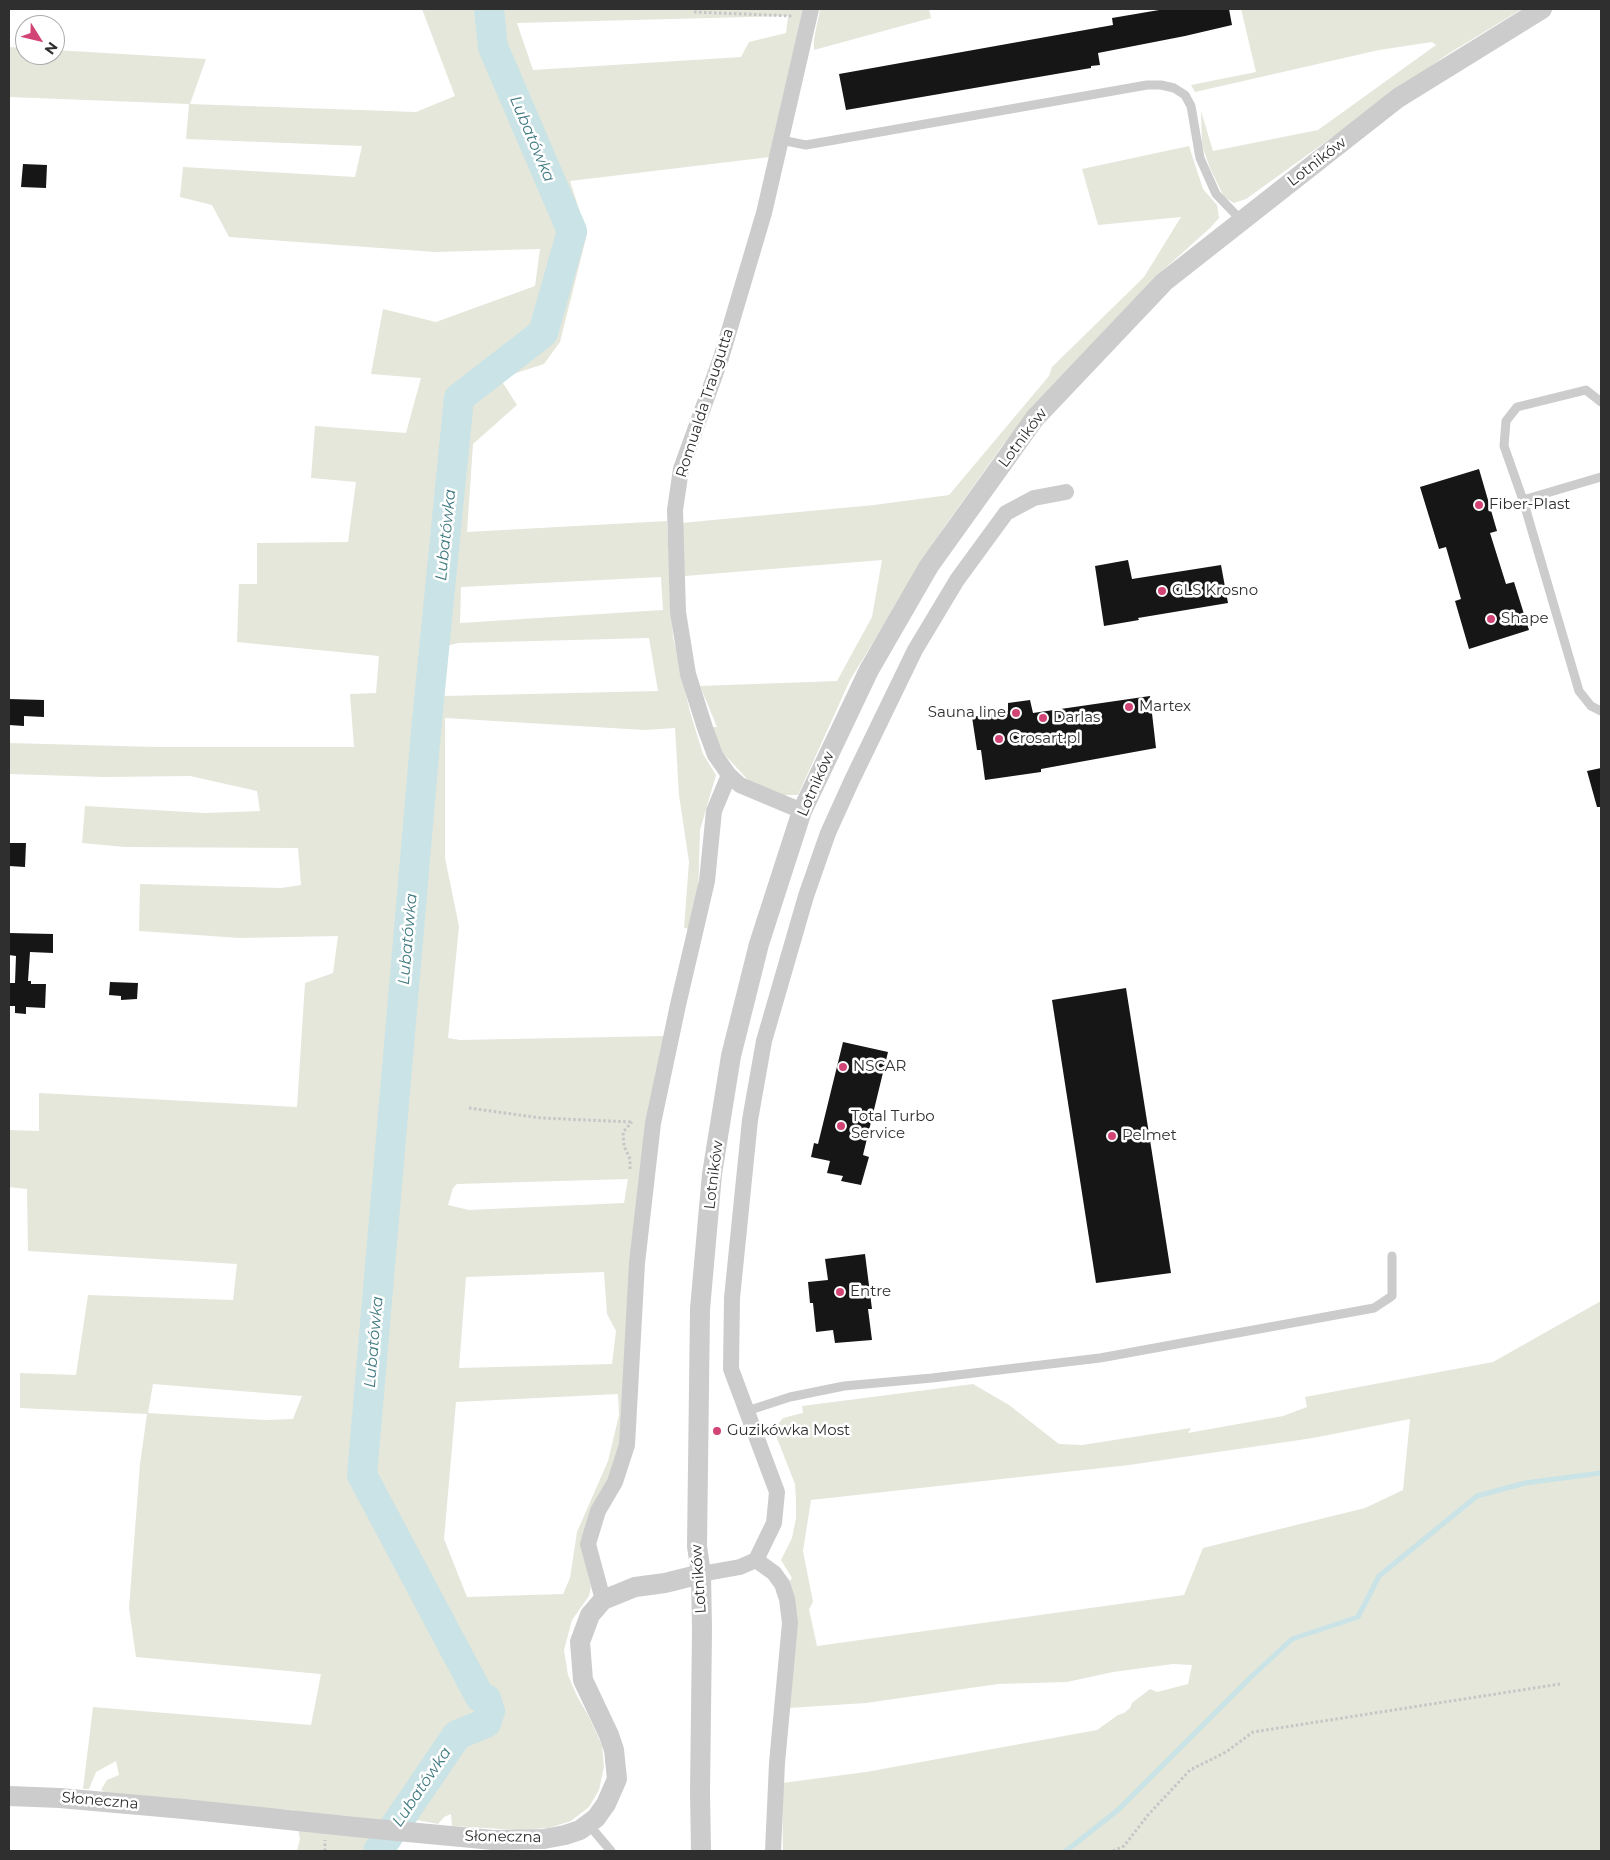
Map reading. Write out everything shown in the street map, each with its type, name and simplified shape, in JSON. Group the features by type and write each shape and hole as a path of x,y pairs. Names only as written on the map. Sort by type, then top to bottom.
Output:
{"street":[{"name":"Lotników","path":"701,1851 702,1630 701,1574 696,1546 700,1309 712,1174 733,1046 759,944 802,811 868,670 929,566 1035,418 1164,282 1398,98 1542,9"},
{"name":"Romualda Traugutta","path":"802,811 740,785 729,775 715,755 688,674 678,612 676,510 681,469 721,358 764,213 810,13"},
{"path":"729,775 714,811 707,881 653,1123 637,1264 627,1445 615,1482 598,1511 588,1544 603,1600 635,1587 665,1583 740,1567 756,1560 774,1523 777,1492 731,1369 732,1298 747,1138 764,1041 806,896 828,833 915,650 957,580 1006,513 1034,498 1066,492"},
{"path":"756,1560 774,1573 782,1584 787,1599 790,1623 777,1763 773,1851"},
{"name":"Słoneczna","path":"9,1796 184,1808 493,1840 544,1839 565,1835 589,1825 606,1804 616,1779 614,1750 609,1735 583,1680 581,1666 580,1642 590,1615 603,1600"}],"lane":[{"path":"781,140 806,145 1148,85 1161,85 1174,88 1185,95 1192,106 1200,158 1216,194 1242,221"},
{"path":"1601,402 1586,390 1517,407 1506,421 1504,446 1523,500 1579,691 1591,706 1601,711"},
{"path":"1523,500 1601,477"},
{"path":"747,1411 790,1397 844,1386 1101,1362 1374,1308 1392,1296 1392,1256"},
{"path":"589,1825 611,1851"}],"path":[{"path":"694,12 810,13"},
{"path":"469,1108 540,1118 653,1123"},
{"path":"1112,1851 1124,1846 1148,1815 1190,1770 1226,1752 1253,1732 1560,1684"}],"shaded area":[{"path":"422,9 806,9 770,157 570,181 587,234 560,342 544,364 510,375 503,383 517,405 473,444 467,532 667,521 673,637 690,712 703,754 716,775 700,830 698,897 690,929 684,928 689,862 679,795 675,728 645,730 445,718 445,858 459,926 448,1038 460,1040 664,1036 622,1437 587,1569 591,1587 589,1596 572,1620 564,1650 568,1675 602,1745 604,1767 599,1790 589,1807 571,1821 549,1828 518,1830 452,1826 451,1814 444,1817 438,1824 406,1818 394,1831 385,1851 297,1851 300,1839 294,1810 250,1808 111,1795 101,1790 107,1780 119,1775 116,1761 96,1772 89,1789 83,1789 93,1707 311,1725 321,1674 136,1657 129,1608 140,1464 147,1414 20,1408 20,1373 76,1375 88,1295 233,1300 237,1264 28,1251 27,1189 9,1187 9,1130 39,1131 39,1093 297,1107 305,983 333,973 338,936 240,938 139,931 140,884 281,888 301,885 298,848 125,847 82,843 85,806 205,813 260,811 257,791 190,776 104,777 9,774 9,743 157,747 354,747 350,694 376,693 379,656 237,642 239,584 257,584 257,543 348,542 356,482 311,478 315,426 406,433 421,378 371,374 383,309 436,322 535,286 540,249 435,252 229,237 212,205 180,197 183,167 355,177 362,146 186,139 189,104 9,97 9,47 15,47 15,65 65,65 65,51 206,59 190,104 416,112 455,96","holes":["788,16 786,33 749,42 741,57 533,70 517,23","661,577 663,610 460,623 461,587","649,638 658,691 443,696 441,680 445,646 459,643","628,1179 624,1203 469,1210 448,1205 453,1188 457,1184","604,1272 607,1314 616,1331 612,1364 459,1368 466,1277","153,1384 302,1396 293,1419 265,1420 148,1413","618,1394 619,1415 608,1461 577,1532 570,1578 563,1594 467,1597 444,1539 456,1402"]},
{"path":"820,9 929,9 931,18 814,50 814,39"},
{"path":"1241,9 1522,9 1448,54 1246,199 1234,203 1224,197 1210,168 1202,145 1201,111 1213,151 1318,130 1436,45 1432,42 1379,50 1195,92 1191,85 1256,72"},
{"path":"1189,146 1203,189 1217,205 1219,218 1161,272 1057,382 1002,446 945,526 850,680 798,795 784,795 748,780 723,753 711,727 717,727 700,686 837,681 872,617 882,560 685,576 681,523 874,505 949,495 1049,376 1052,367 1144,277 1181,217 1098,225 1082,169"},
{"path":"1601,1301 1601,1851 783,1851 782,1783 866,1772 1097,1730 1118,1715 1124,1713 1130,1708 1132,1703 1150,1689 1157,1692 1188,1684 1192,1665 1173,1664 1113,1672 1067,1682 998,1684 866,1703 789,1708 787,1584 792,1578 781,1560 792,1538 796,1518 796,1500 795,1484 775,1433 778,1424 783,1418 803,1413 802,1406 973,1384 1009,1405 1059,1444 1082,1445 1191,1428 1188,1433 1283,1416 1307,1407 1305,1397 1493,1362","holes":["1410,1419 1403,1490 1365,1508 1203,1548 1184,1595 817,1646 809,1609 813,1602 803,1551 811,1500 1129,1465 1313,1438"]}],"building":[{"path":"1165,9 1229,9 1232,25 1098,53 1100,65 1091,66 1091,68 846,110 839,74 1113,25 1112,18"},
{"path":"23,164 47,165 46,188 21,187"},
{"path":"1479,469 1497,531 1490,533 1506,584 1514,582 1529,630 1469,649 1455,601 1461,599 1446,547 1439,549 1420,487"},
{"name":"GLS Krosno","path":"1128,560 1132,579 1221,565 1228,603 1138,618 1139,620 1104,626 1095,566"},
{"path":"1150,696 1156,748 1041,769 1041,772 985,780 981,750 977,750 972,717 1008,711 1008,703 1030,700 1033,713"},
{"path":"9,699 44,700 44,717 24,716 24,726 9,725"},
{"path":"1601,768 1601,807 1597,807 1587,771"},
{"path":"9,843 26,843 25,867 9,866"},
{"path":"9,933 53,934 53,953 30,952 28,981 31,981 31,984 46,984 45,1008 26,1007 26,1014 15,1013 15,1006 9,1006 9,983 15,983 16,956 9,955"},
{"path":"110,982 138,983 137,999 121,1000 121,996 109,995"},
{"name":"Pelmet","path":"1126,988 1171,1273 1096,1283 1052,1000"},
{"path":"843,1042 888,1052 863,1155 869,1157 861,1185 841,1181 843,1176 827,1173 830,1161 811,1157 814,1143 818,1144"},
{"name":"Entre","path":"865,1254 872,1309 868,1309 872,1340 835,1343 833,1330 816,1332 813,1303 810,1303 808,1282 828,1280 825,1259"}],"waterway":[{"name":"Lubatówka","path":"378,1851 457,1735 486,1723 490,1711 486,1699 480,1697 362,1475 427,720 459,398 543,333 572,231 493,47 489,9"},
{"path":"1066,1851 1118,1810 1251,1677 1292,1639 1358,1617 1379,1576 1477,1496 1525,1483 1601,1473"}],"place":[{"name":"Fiber-Plast","path":"1479,505"},
{"name":"GLS Krosno","path":"1162,591"},
{"name":"Shape","path":"1491,619"},
{"name":"Martex","path":"1129,707"},
{"name":"Sauna line","path":"1016,713"},
{"name":"Darlas","path":"1043,718"},
{"name":"Crosart.pl","path":"999,739"},
{"name":"NSCAR","path":"843,1067"},
{"name":"Total Turbo Service","path":"841,1126"},
{"name":"Pelmet","path":"1112,1136"},
{"name":"Entre","path":"840,1292"},
{"name":"Guzikówka Most","path":"717,1431"}]}
